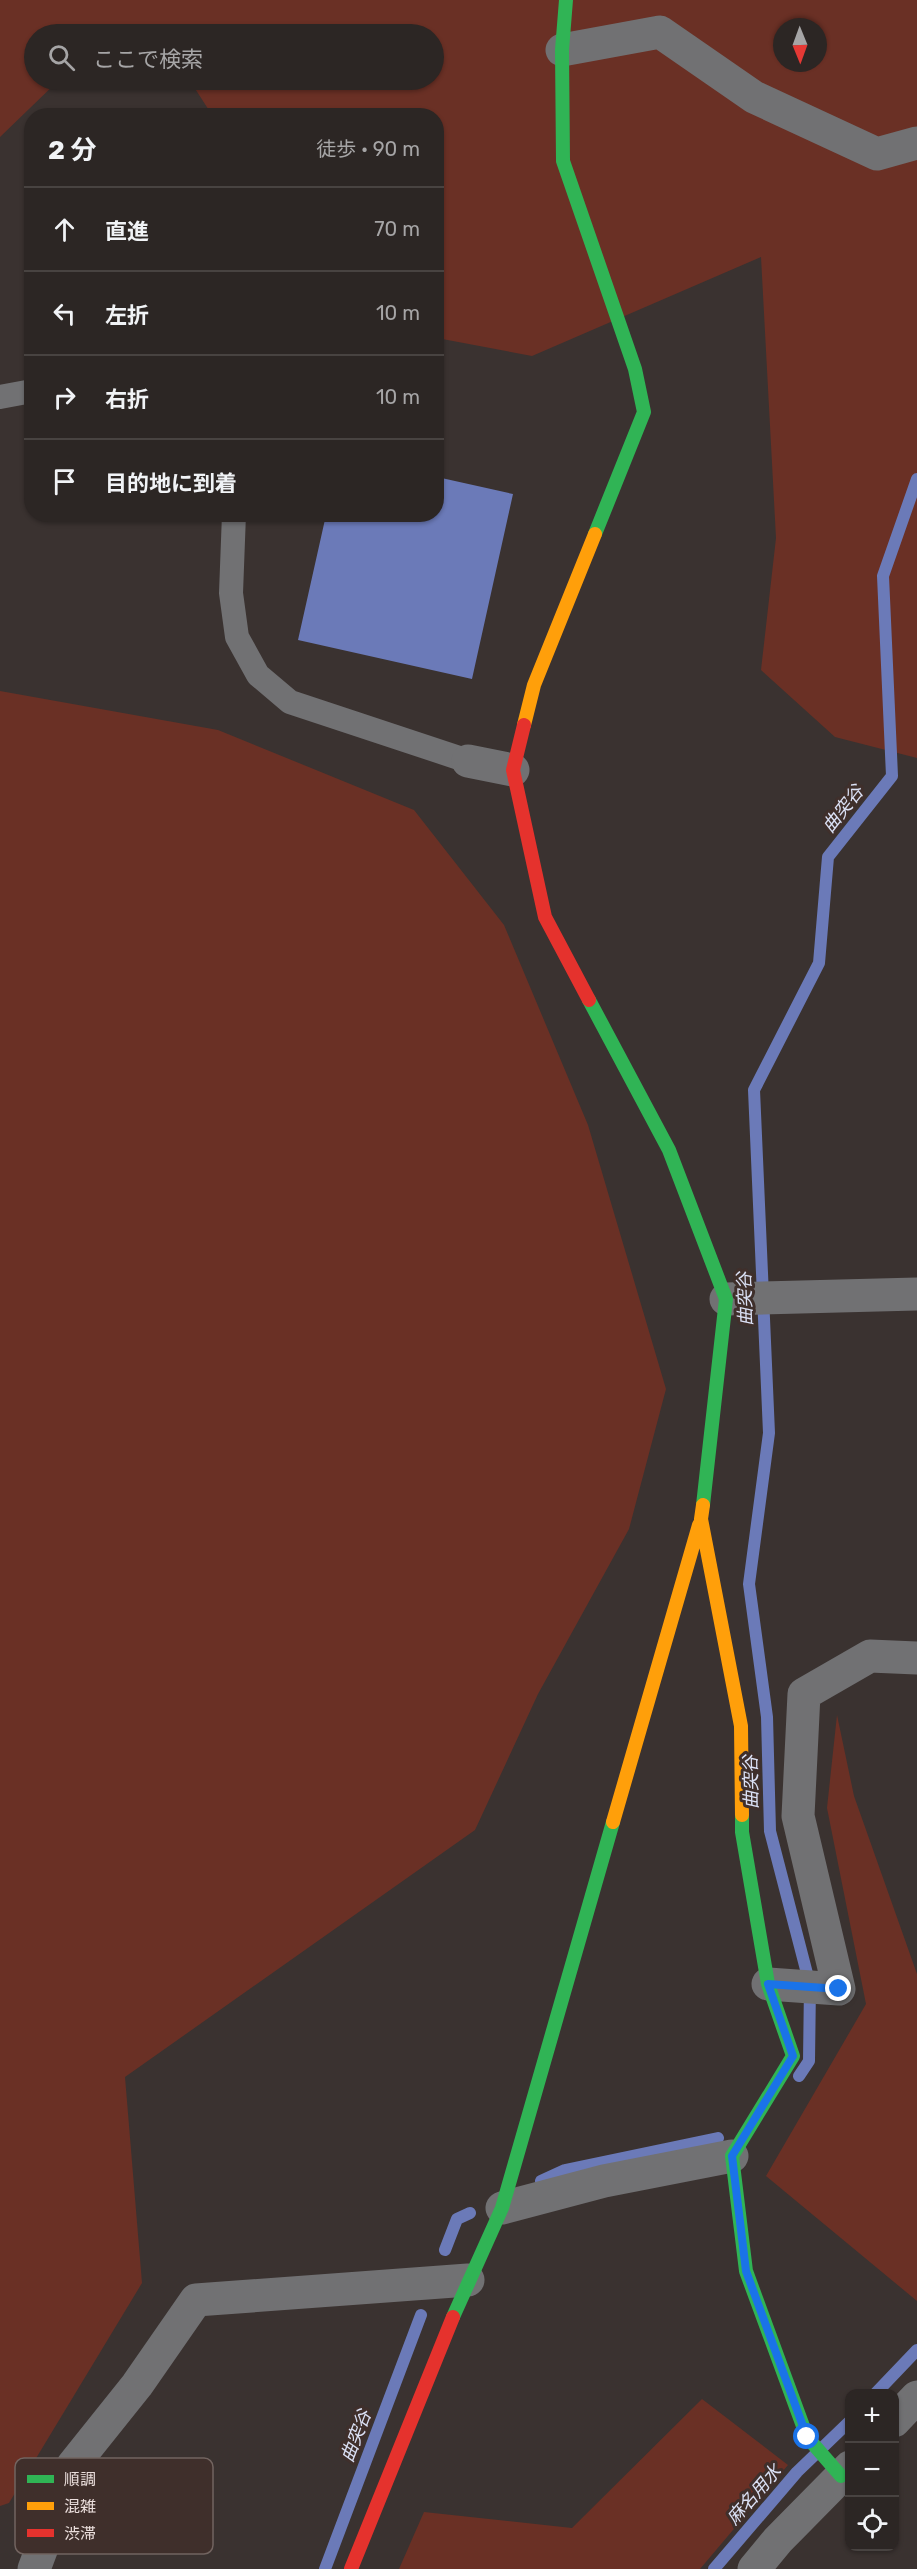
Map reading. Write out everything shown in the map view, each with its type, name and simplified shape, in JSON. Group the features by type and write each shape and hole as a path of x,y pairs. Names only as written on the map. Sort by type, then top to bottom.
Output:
{"street":[{"path":"351,2569 468,2280 502,2208 700,1519 732,1299 669,1150 545,917 513,770 534,685 644,412 635,369 563,161 562,50 566,0"},
{"path":"562,50 660,32 754,97 877,154 917,143"},
{"path":"468,761 513,770"},
{"path":"732,1299 917,1294"},
{"path":"700,1519 741,1726 742,1832 793,2056 732,2156 746,2271 807,2437 840,2469 754,2569"},
{"path":"775,1984 839,1989 798,1816 804,1694 870,1656 917,1658"},
{"path":"502,2208 604,2181 732,2156"},
{"path":"78,2458 137,2385 196,2300 468,2280"},
{"path":"899,2416 917,2397"},
{"path":"34,2569 40,2554"}],"lane":[{"path":"0,397 24,392"},
{"path":"234,522 231,592 237,637 258,675 290,702 468,761"}],"shaded area":[{"path":"0,0 917,0 917,758 835,737 761,670 776,538 761,257 532,356 444,339 444,108 208,108 196,90 444,90 444,24 24,24 24,90 49,90 30,108 24,108 24,114 0,137"},
{"path":"0,691 218,730 414,810 504,925 588,1125 666,1389 629,1529 538,1694 475,1830 125,2077 142,2283 36,2458 15,2458 15,2493 9,2503 0,2506"},
{"path":"837,1715 854,1796 917,1974 917,2301 766,2176 866,2004 827,1808"},
{"path":"702,2399 788,2465 700,2569 399,2569 424,2512 572,2528"}],"water":[{"path":"444,479 513,494 472,679 298,640 324,522 444,522"}],"waterway":[{"name":"曲突谷","path":"799,2076 809,2061 810,1985 770,1831 767,1717 749,1584 769,1433 754,1090 819,963 828,857 892,776 883,576 917,479"},
{"name":"曲突谷","path":"541,2181 565,2170 718,2138"},
{"name":"曲突谷","path":"445,2250 457,2219 470,2213"},
{"name":"曲突谷","path":"325,2569 421,2315"},
{"name":"麻名用水","path":"880,2389 917,2350"},
{"name":"麻名用水","path":"714,2569 797,2472 845,2426"}],"traffic: fast":[{"path":"566,0 562,50 563,161 635,369 644,412 595,534"},
{"path":"589,1000 669,1150 726,1299 703,1505"},
{"path":"742,1815 742,1832 768,1984 793,2056 732,2156 746,2271 807,2437 841,2476"},
{"path":"453,2317 502,2208 613,1822"}],"traffic: slow":[{"path":"524,725 534,685 595,534"},
{"path":"703,1505 701,1519 741,1726 742,1815"},
{"path":"613,1822 699,1525"}],"traffic: jam":[{"path":"524,725 513,770 545,917 589,1000"},
{"path":"351,2569 453,2317"}],"route":[{"path":"807,2437 746,2271 732,2156 793,2056 768,1984 839,1989"}]}
